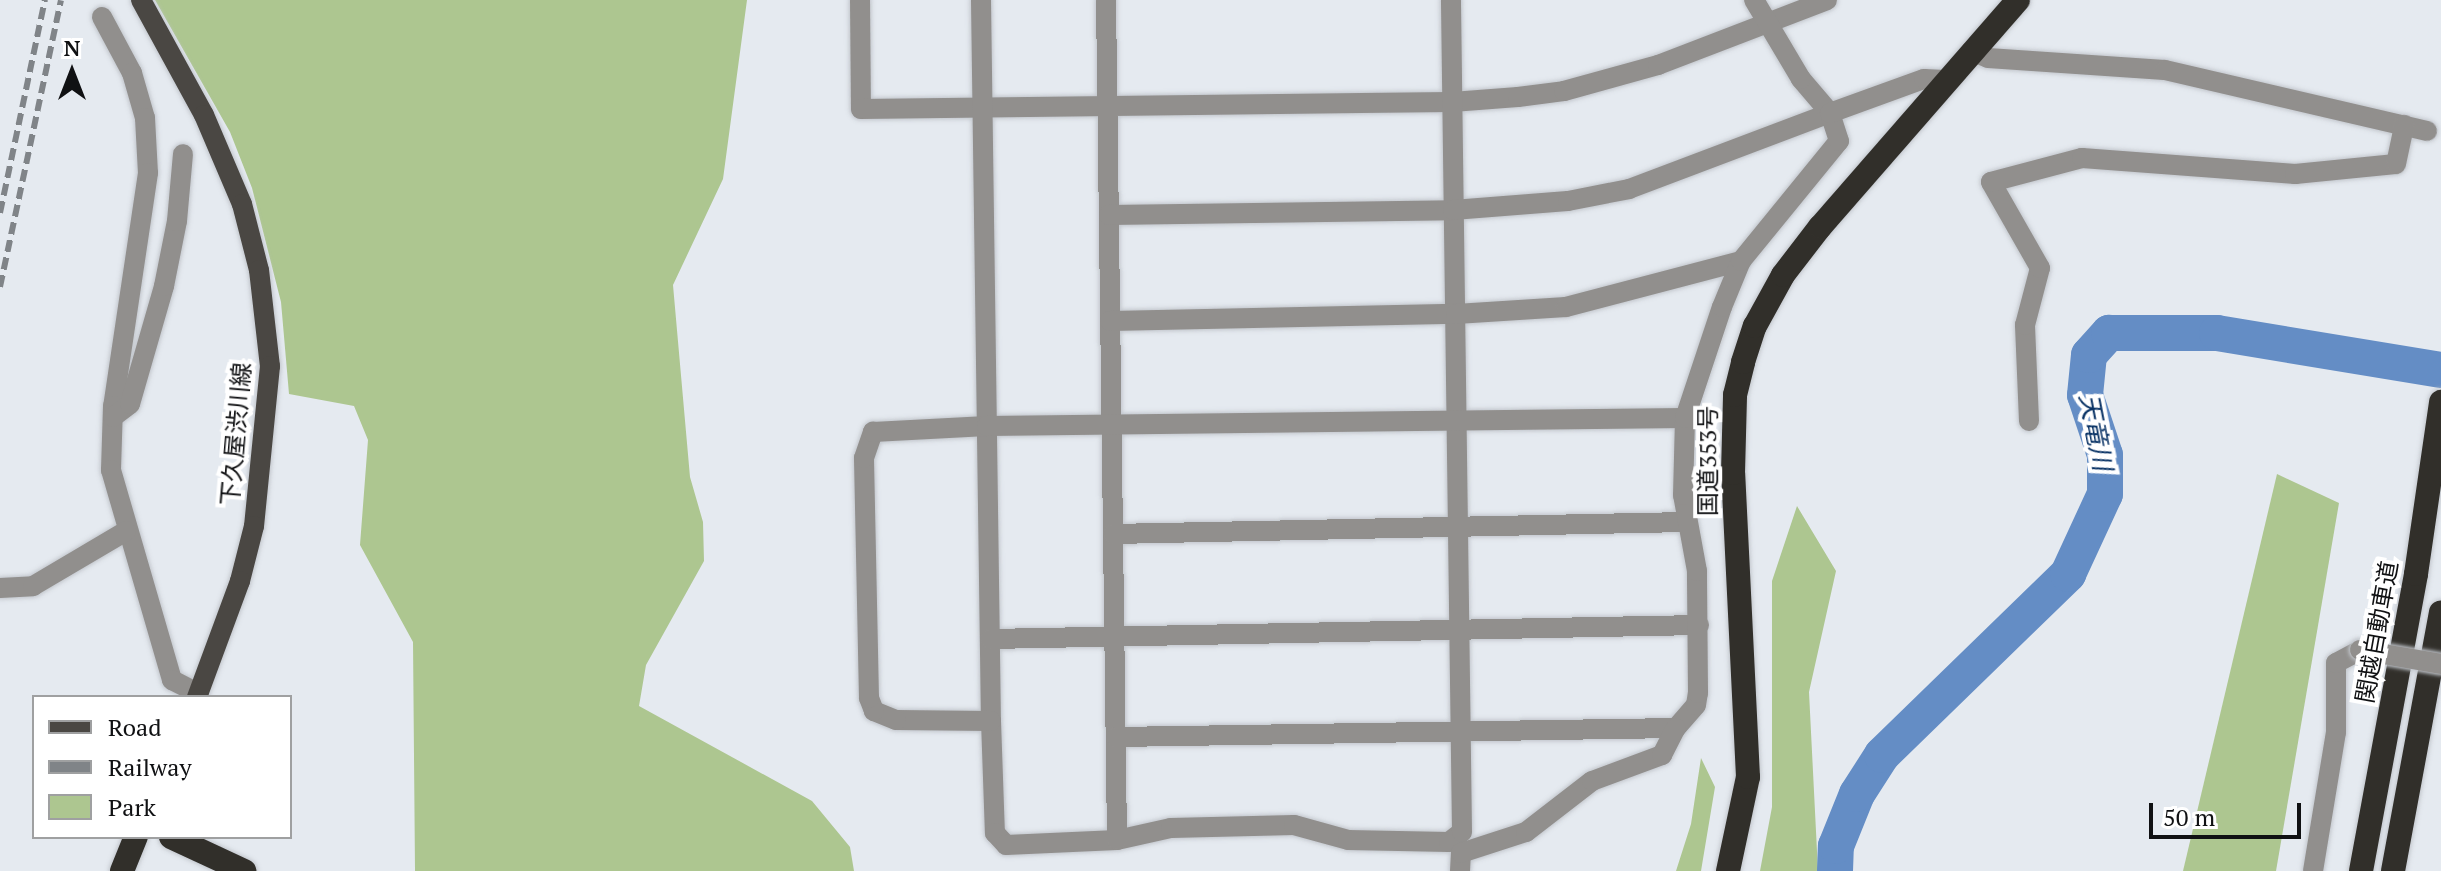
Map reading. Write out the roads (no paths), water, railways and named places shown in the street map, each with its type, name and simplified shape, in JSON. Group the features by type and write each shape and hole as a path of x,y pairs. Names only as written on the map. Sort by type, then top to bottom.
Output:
{"highway":[{"name":"国道353号","path":"1728,871 1749,751 1733,473 1735,395 1743,362 1755,326 1783,275 1945,80 2018,0"},
{"name":"関越自動車道","path":"2361,871 2416,574 2441,402"},
{"path":"2393,871 2441,612"},
{"path":"122,871 135,839"},
{"path":"175,839 244,871"}],"main road":[{"name":"下久屋渋川線","path":"141,0 216,140 242,204 259,270 270,366 254,526 198,695"}],"street":[{"path":"860,0 861,109 1452,102 1564,91 1658,65 1827,0"},
{"path":"981,0 991,721 995,833 1000,843 1117,840 1171,828 1294,825 1348,840 1457,839 1463,825 1451,0"},
{"path":"1106,0 1117,840"},
{"path":"1460,871 1461,853 1526,832 1592,781 1662,755 1676,728 1696,705 1699,625 1695,552 1687,522 1685,418 1693,384 1741,261 1769,223 1827,161 1839,141 1830,113 1766,24 1754,0"},
{"path":"102,17 132,73 145,118 148,173 113,417 111,470 126,531 172,680 196,695"},
{"path":"1971,51 1988,58 2165,70 2427,131"},
{"path":"1109,215 1453,210 1568,201 1629,189 1924,79 1945,80"},
{"path":"2029,421 2025,325 2040,268 1991,182 2082,158 2295,174 2396,164 2404,125"},
{"path":"113,417 130,404 164,286 177,221 183,154"},
{"path":"1110,321 1456,314 1566,307 1741,261"},
{"path":"991,721 896,720 874,711 869,698 864,458 873,432 886,428 987,426 1685,418"},
{"path":"1113,534 1687,522"},
{"path":"0,588 33,586 126,531"},
{"path":"990,639 1699,625"},
{"path":"2313,871 2336,732 2336,663 2360,650 2441,664"},
{"path":"1116,737 1676,728"}],"waterway":[{"name":"天竜川","path":"1835,871 1836,846 1857,794 1882,755 2068,574 2105,494 2105,455 2085,395 2089,355 2109,333 2217,333 2441,370"}],"railway":[{"path":"0,213 45,0"},
{"path":"0,287 61,0"}]}
